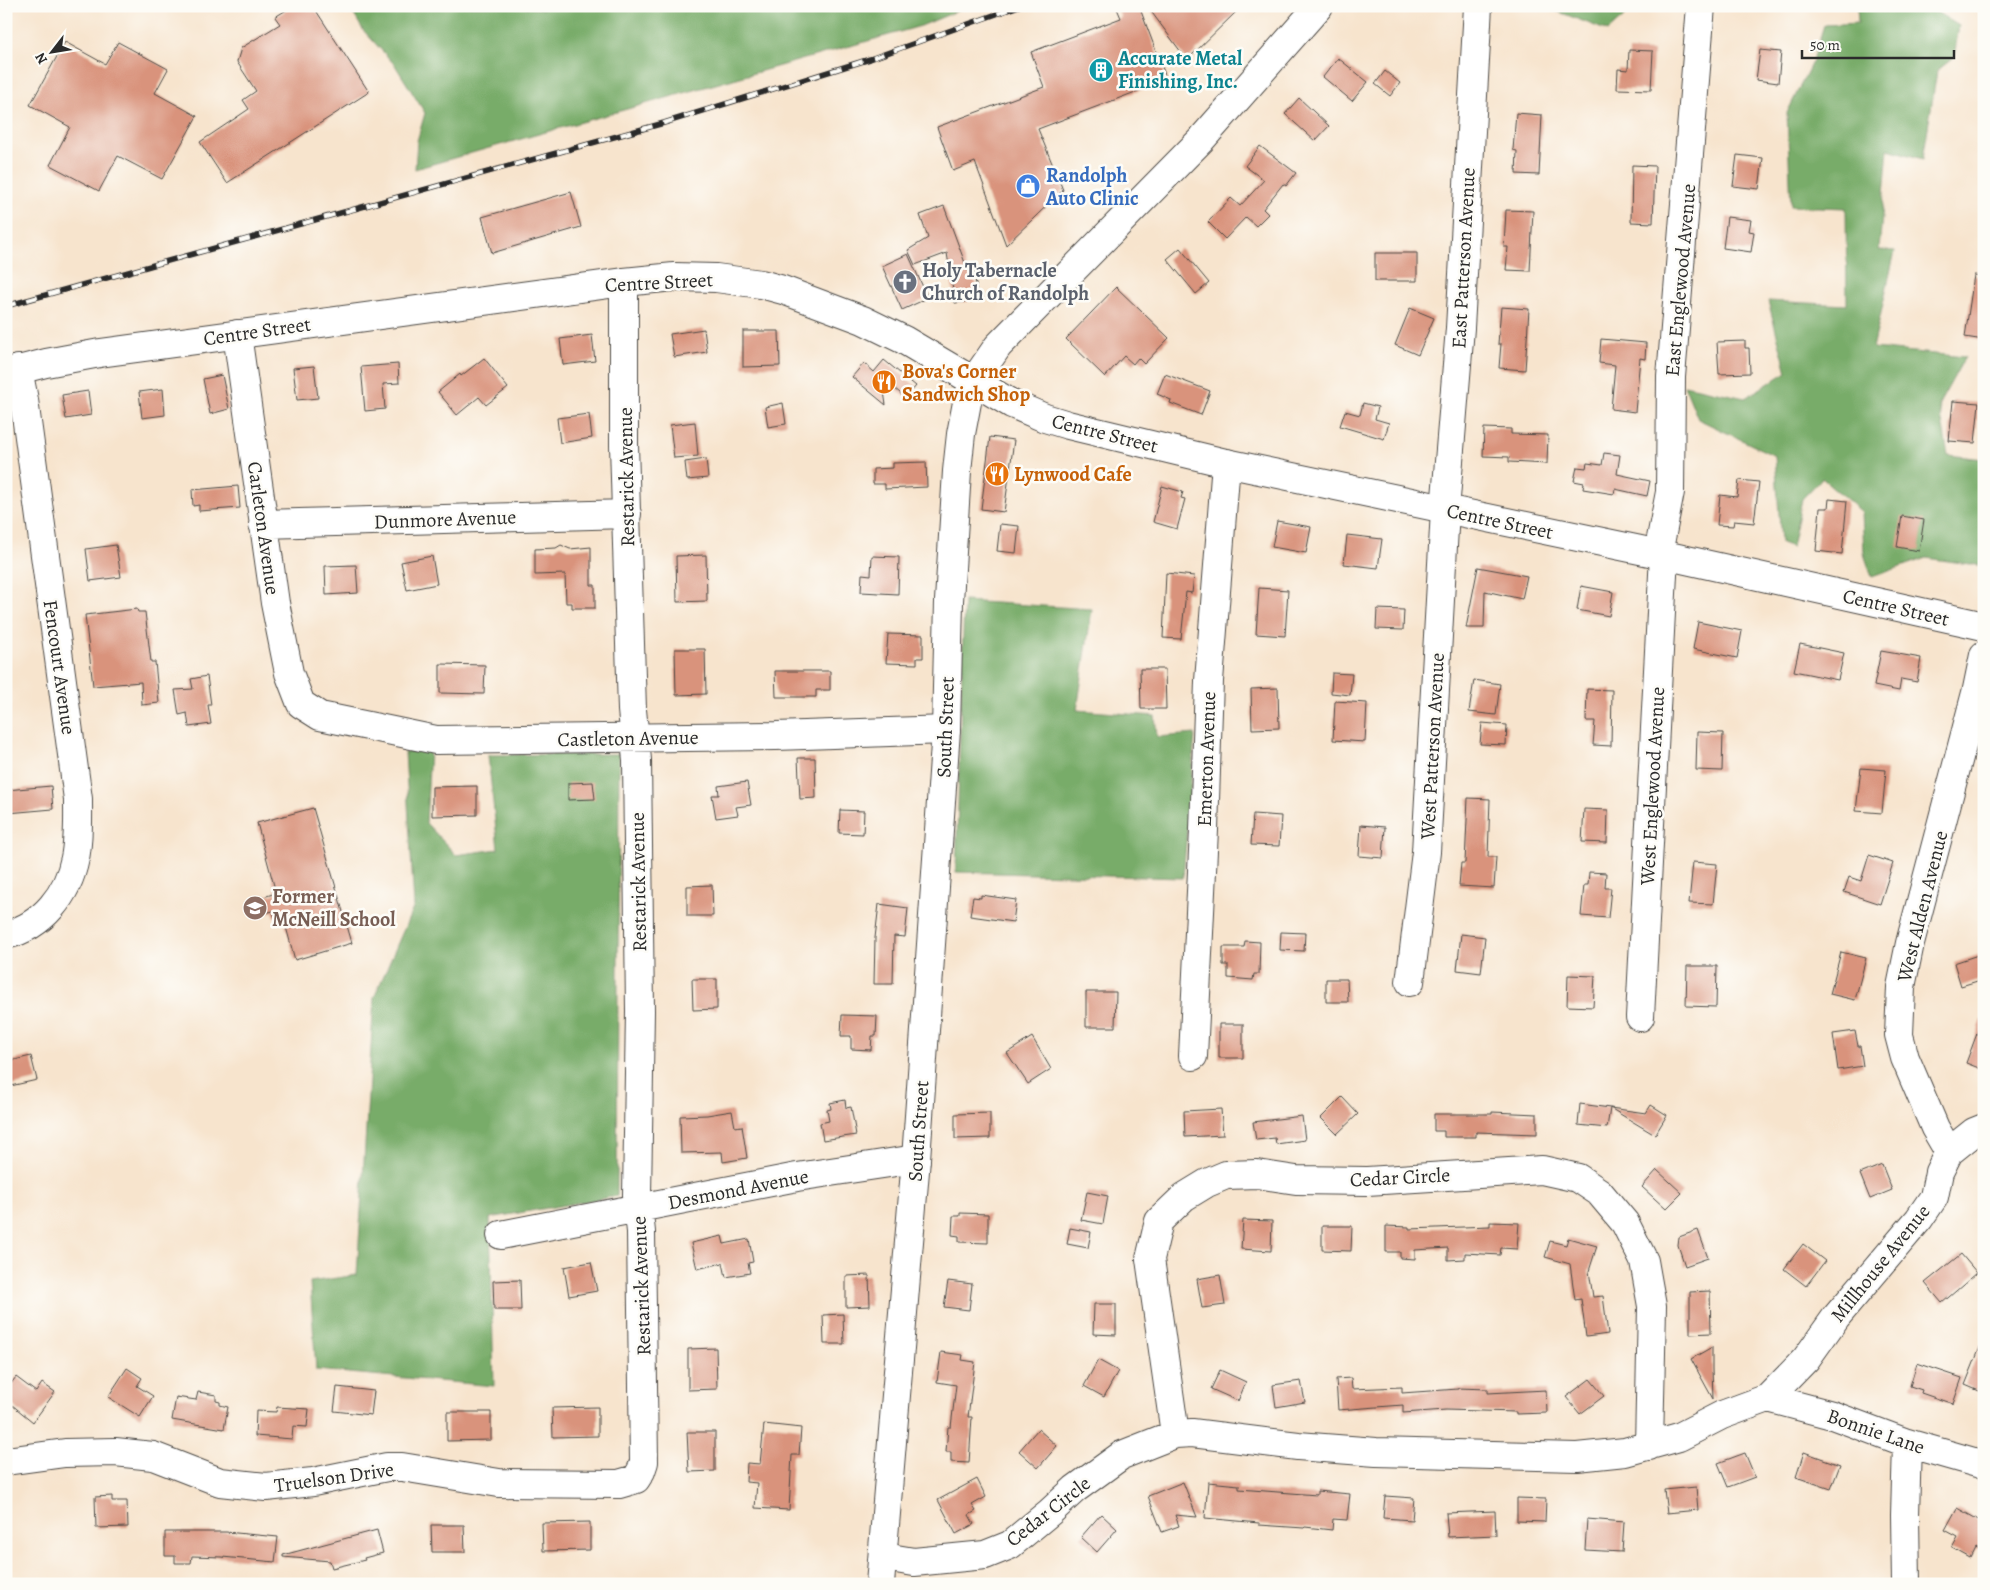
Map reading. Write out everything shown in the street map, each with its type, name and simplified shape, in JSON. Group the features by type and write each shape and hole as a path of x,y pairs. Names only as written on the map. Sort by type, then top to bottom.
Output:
{"street":[{"name":"South Street","path":"880,1584 884,1557 916,1159 946,730 948,636 957,471 963,420 974,382 990,356 1018,324 1200,141 1319,6"},
{"name":"East Patterson Avenue","path":"1445,510 1460,328 1478,6"},
{"name":"East Englewood Avenue","path":"1661,554 1670,492 1671,377 1701,6"},
{"name":"Centre Street","path":"12,371 100,353 624,282 674,277 716,278 762,284 783,290 863,320 904,340 1012,404 1045,418 1093,432 1226,463 1661,554 1984,626"},
{"name":"Restarick Avenue","path":"624,282 624,445 632,700 635,738 640,1011 637,1195 641,1232 644,1462 636,1478"},
{"name":"Carleton Avenue","path":"237,334 275,602 290,673 300,704 314,713"},
{"name":"Fencourt Avenue","path":"6,935 32,925 56,902 68,881 75,858 78,823 77,790 24,400 12,371"},
{"name":"Emerton Avenue","path":"1193,1056 1209,681 1226,463"},
{"name":"West Patterson Avenue","path":"1410,982 1426,852 1445,510"},
{"name":"Dunmore Avenue","path":"263,524 627,514"},
{"name":"West Englewood Avenue","path":"1640,1017 1661,554"},
{"name":"West Alden Avenue","path":"1949,1152 1935,1128 1904,1058 1899,1035 1901,986 1984,655"},
{"name":"Castleton Avenue","path":"314,713 338,721 436,740 776,736 946,730"},
{"name":"Millhouse Avenue","path":"1768,1398 1806,1359 1836,1317 1919,1218 1934,1197 1939,1172 1949,1152 1974,1132 1984,1128"},
{"name":"Desmond Avenue","path":"501,1235 797,1177 916,1159"},
{"name":"Cedar Circle","path":"1175,1434 1150,1259 1159,1221 1184,1197 1207,1183 1226,1175 1257,1174 1296,1180 1368,1181 1542,1170 1578,1178 1599,1192 1625,1223 1644,1261 1652,1306 1649,1446"},
{"name":"Bonnie Lane","path":"1768,1398 1832,1416 1907,1444 1984,1465"},
{"name":"Cedar Circle","path":"884,1557 914,1562 985,1555 1010,1545 1075,1489 1122,1455 1175,1434 1192,1433 1298,1446 1376,1452 1577,1457 1625,1452 1679,1437 1722,1415 1768,1398"},
{"path":"1906,1584 1907,1444"},
{"name":"Truelson Drive","path":"6,1461 65,1453 125,1453 153,1456 220,1482 266,1487 313,1482 387,1467 402,1467 483,1481 521,1484 619,1484 636,1478"}],"green space":[{"path":"349,6 515,6 543,9 546,6 969,6 921,26 415,169 417,141 425,113 395,65 363,30"},
{"path":"1544,6 1634,6 1635,7 1608,31"},
{"path":"1857,6 1927,6 1959,26 1954,57 1937,71 1923,159 1888,149 1879,250 1895,251 1873,348 1965,357 1939,404 1948,455 1984,459 1984,566 1926,558 1872,577 1864,554 1862,512 1822,478 1802,499 1792,547 1781,543 1775,456 1698,419 1684,385 1745,398 1787,372 1768,301 1847,305 1846,208 1791,206 1787,113 1813,60 1824,25 1858,23"},
{"path":"964,601 1092,609 1077,710 1155,716 1157,737 1195,734 1183,878 956,872"},
{"path":"430,750 426,823 456,855 498,849 488,755 619,754 617,1196 490,1218 494,1386 316,1370 310,1282 357,1275 374,998 414,906 405,752"}],"building":[{"path":"293,6 313,6 369,92 227,183 200,142 249,109 243,100 256,91 237,62 241,48 280,24 275,17"},
{"path":"1116,6 1139,6 1167,80 1038,129 1063,190 1006,245 975,162 953,171 937,127 1044,87 1031,52 1121,18"},
{"path":"1147,6 1242,6 1187,60"},
{"path":"65,42 105,64 118,42 168,69 155,93 197,116 162,179 118,156 99,191 50,165 70,127 30,105"},
{"path":"1629,50 1653,51 1651,90 1617,89 1618,69 1628,70"},
{"path":"1760,50 1781,52 1778,83 1756,80"},
{"path":"1338,58 1368,82 1352,101 1323,77"},
{"path":"1385,71 1400,83 1390,96 1375,84"},
{"path":"1299,98 1329,126 1315,141 1285,114"},
{"path":"1516,113 1542,115 1539,175 1516,174 1517,151 1513,150"},
{"path":"1260,146 1296,173 1286,186 1283,184 1263,209 1268,214 1256,226 1246,217 1225,239 1208,222 1231,198 1240,206 1264,180 1245,166"},
{"path":"1737,155 1763,158 1759,189 1733,186"},
{"path":"1632,165 1655,166 1653,223 1631,222"},
{"path":"571,192 581,227 492,253 482,217"},
{"path":"944,206 968,271 974,270 978,300 955,303 947,253 915,265 908,250 928,238 920,215"},
{"path":"1506,210 1533,211 1530,271 1506,270 1508,247 1504,247"},
{"path":"1727,217 1751,220 1749,231 1754,232 1751,252 1723,248"},
{"path":"1180,248 1209,283 1196,294 1167,259"},
{"path":"1375,253 1417,253 1417,281 1375,281"},
{"name":"Holy Tabernacle Church of Randolph","path":"908,254 928,298 902,310 882,266"},
{"path":"1974,275 1984,276 1984,340 1965,337"},
{"path":"1116,287 1169,338 1144,364 1138,358 1133,364 1124,356 1105,377 1066,339"},
{"path":"1501,307 1529,309 1525,370 1499,368 1501,344 1498,344"},
{"path":"1410,308 1434,318 1418,355 1395,345"},
{"path":"704,329 707,352 674,357 670,334"},
{"path":"743,331 779,331 780,366 743,367"},
{"path":"592,335 595,361 563,365 560,339"},
{"path":"1601,339 1646,343 1645,359 1640,358 1635,412 1611,409 1615,365 1599,363"},
{"path":"1745,341 1745,348 1749,348 1750,373 1719,374 1717,342"},
{"path":"484,358 508,388 486,405 479,397 457,415 438,392"},
{"name":"Bova's Corner Sandwich Shop","path":"884,360 916,386 906,398 882,378 886,405 852,377 864,363 874,372"},
{"path":"398,364 399,383 383,384 385,409 365,411 361,367"},
{"path":"314,366 318,398 297,400 293,368"},
{"path":"1165,374 1210,391 1201,415 1170,403 1171,400 1157,394"},
{"path":"222,375 229,409 210,414 203,379"},
{"path":"163,389 165,415 142,418 139,392"},
{"path":"88,391 91,415 66,419 62,395"},
{"path":"1953,401 1979,403 1975,443 1949,441"},
{"path":"783,403 786,424 768,427 765,407"},
{"path":"1363,403 1378,407 1375,419 1389,423 1384,439 1340,426 1345,411 1360,415"},
{"path":"589,414 592,438 560,443 557,418"},
{"path":"695,422 698,456 674,458 670,425"},
{"path":"1484,428 1511,429 1511,434 1548,435 1547,464 1509,462 1509,457 1483,456"},
{"name":"Lynwood Cafe","path":"990,437 1014,440 1004,512 981,509"},
{"path":"1604,453 1620,455 1617,474 1650,481 1647,496 1615,489 1614,494 1583,489 1584,483 1574,481 1577,467 1586,468 1587,463 1602,465"},
{"path":"706,459 708,478 687,480 685,462"},
{"path":"926,462 927,487 885,489 885,484 873,484 873,469 893,468 893,463"},
{"path":"1739,480 1759,482 1754,523 1734,521 1733,526 1717,525 1720,495 1737,497"},
{"path":"238,486 240,508 199,511 199,505 193,506 192,490"},
{"path":"1162,486 1183,492 1181,498 1185,499 1177,529 1153,522"},
{"path":"1829,499 1847,501 1842,554 1816,551 1820,508 1828,508"},
{"path":"1902,516 1924,520 1919,551 1897,547"},
{"path":"1277,521 1311,527 1306,553 1272,547"},
{"path":"1000,524 1019,526 1016,553 997,551"},
{"path":"1347,535 1382,539 1378,568 1344,564"},
{"path":"116,545 121,577 90,581 86,549"},
{"path":"561,545 570,549 591,547 591,585 595,585 595,608 572,608 572,603 566,603 565,574 535,575 535,549 556,548"},
{"path":"706,555 707,601 677,602 676,556"},
{"path":"432,556 437,584 407,590 401,562"},
{"path":"872,556 899,557 898,594 861,592 862,574 871,575"},
{"path":"356,565 358,593 326,595 325,566"},
{"path":"1478,567 1527,576 1522,599 1485,591 1484,628 1466,628"},
{"path":"1166,573 1194,576 1192,593 1186,592 1181,639 1163,638"},
{"path":"1581,586 1613,592 1609,616 1577,610"},
{"path":"1259,588 1288,590 1285,636 1256,634"},
{"path":"137,609 138,612 145,612 151,662 155,662 159,703 142,705 141,682 93,686 85,615"},
{"path":"1377,609 1404,610 1403,630 1376,629"},
{"path":"1698,622 1742,631 1737,658 1693,649"},
{"path":"888,634 923,635 923,658 917,658 917,664 886,663"},
{"path":"1800,644 1844,653 1838,680 1794,671"},
{"path":"675,649 705,649 706,694 676,695"},
{"path":"1881,651 1921,658 1917,682 1901,679 1899,691 1874,686"},
{"path":"440,664 485,665 484,694 440,693"},
{"path":"1140,669 1165,669 1166,709 1141,709"},
{"path":"775,671 830,671 830,690 816,690 816,697 776,697"},
{"path":"1332,673 1352,674 1350,695 1331,693"},
{"path":"207,676 211,705 208,705 211,724 189,727 187,713 179,715 175,690 193,689 191,679"},
{"path":"1474,680 1500,684 1496,715 1469,712"},
{"path":"1278,688 1279,728 1252,729 1251,689"},
{"path":"1587,689 1612,690 1611,746 1593,745 1595,721 1586,721"},
{"path":"1335,701 1367,703 1365,742 1333,740"},
{"path":"1482,723 1507,725 1506,745 1480,744"},
{"path":"1697,732 1723,733 1722,771 1696,770"},
{"path":"798,758 815,758 816,798 800,799"},
{"path":"1861,768 1886,770 1882,813 1856,811"},
{"path":"593,782 595,799 568,800 568,783"},
{"path":"747,782 751,805 736,807 738,815 716,818 712,795 719,795 718,786"},
{"path":"51,786 53,809 8,813 6,790"},
{"path":"477,786 477,815 432,816 432,787"},
{"path":"1468,798 1490,799 1488,857 1496,857 1494,888 1459,886 1461,863 1465,863"},
{"path":"313,808 352,943 295,960 283,916 275,918 273,911 261,914 257,899 276,893 257,823"},
{"path":"1584,809 1608,810 1607,843 1582,842"},
{"path":"840,810 864,811 863,834 839,833"},
{"path":"1253,814 1281,816 1279,846 1251,845"},
{"path":"1361,825 1385,827 1383,858 1359,856"},
{"path":"1869,855 1893,863 1880,904 1844,892 1849,877 1861,881"},
{"path":"1693,862 1717,864 1713,904 1689,903"},
{"path":"1589,872 1606,873 1605,888 1611,888 1608,918 1581,916 1584,885 1588,885"},
{"path":"712,885 713,916 687,916 687,886"},
{"path":"981,895 1016,900 1013,922 970,916 973,897 981,898"},
{"path":"879,904 908,908 905,937 894,936 893,984 874,984 875,938"},
{"path":"1281,932 1305,933 1304,951 1280,950"},
{"path":"1461,934 1485,937 1481,973 1457,970"},
{"path":"1245,941 1260,942 1259,974 1254,974 1253,980 1228,978 1228,965 1223,965 1223,947 1244,947"},
{"path":"1841,952 1866,958 1855,1000 1830,994"},
{"path":"1984,953 1984,979 1961,986 1954,963"},
{"path":"1687,966 1717,966 1716,1007 1686,1006"},
{"path":"1568,975 1595,976 1593,1007 1567,1006"},
{"path":"692,979 717,979 717,1009 693,1010"},
{"path":"1326,979 1347,979 1348,1002 1326,1002"},
{"path":"1086,992 1116,992 1115,1027 1086,1027"},
{"path":"842,1015 877,1016 876,1036 872,1036 871,1050 851,1049 851,1036 841,1036"},
{"path":"1982,1020 1984,1020 1984,1070 1966,1063"},
{"path":"1219,1024 1243,1024 1243,1058 1219,1058"},
{"path":"1855,1031 1858,1046 1860,1046 1863,1066 1838,1070 1833,1034"},
{"path":"1032,1037 1051,1069 1028,1084 1007,1053"},
{"path":"31,1056 37,1080 6,1087 6,1062"},
{"path":"1342,1097 1358,1114 1337,1134 1321,1118"},
{"path":"845,1100 846,1108 851,1107 856,1135 823,1140 820,1123 829,1121 827,1110 831,1109 830,1103"},
{"path":"1580,1104 1610,1108 1607,1128 1578,1125"},
{"path":"1651,1105 1667,1115 1655,1135 1610,1108 1646,1113"},
{"path":"1221,1109 1223,1135 1185,1137 1184,1111"},
{"path":"732,1111 735,1127 742,1126 747,1158 723,1162 722,1152 681,1153 680,1116 707,1115"},
{"path":"1492,1112 1537,1114 1537,1134 1476,1132 1476,1137 1444,1137 1444,1131 1434,1131 1434,1114 1492,1114"},
{"path":"990,1113 990,1138 955,1139 955,1114"},
{"path":"1302,1116 1305,1140 1276,1144 1275,1138 1256,1140 1253,1122"},
{"path":"1882,1165 1892,1190 1870,1199 1860,1174"},
{"path":"1657,1170 1682,1193 1666,1209 1642,1187"},
{"path":"1087,1192 1108,1196 1103,1224 1081,1220"},
{"path":"960,1213 988,1214 988,1243 959,1242 959,1236 952,1235 953,1216 960,1216"},
{"path":"1243,1220 1272,1221 1271,1251 1241,1249"},
{"path":"1490,1222 1519,1223 1517,1249 1501,1248 1500,1255 1465,1253 1465,1259 1448,1260 1448,1248 1415,1250 1415,1259 1400,1258 1400,1252 1386,1252 1386,1226 1409,1227 1409,1229 1490,1226"},
{"path":"1322,1226 1352,1226 1351,1251 1322,1250"},
{"path":"1070,1228 1091,1232 1088,1248 1067,1244"},
{"path":"1698,1230 1708,1258 1685,1266 1678,1245 1679,1237"},
{"path":"722,1236 724,1244 749,1239 753,1262 748,1263 750,1273 726,1277 723,1263 697,1269 691,1243"},
{"path":"1568,1238 1597,1246 1589,1271 1593,1297 1603,1296 1608,1334 1586,1337 1581,1299 1575,1300 1570,1264 1545,1257 1550,1241 1566,1245"},
{"path":"1803,1244 1825,1261 1806,1286 1784,1269"},
{"path":"1961,1254 1977,1273 1942,1303 1925,1283"},
{"path":"591,1262 597,1291 569,1296 564,1267"},
{"path":"869,1275 870,1306 846,1307 846,1276"},
{"path":"1220,1275 1225,1305 1202,1308 1197,1279"},
{"path":"520,1280 521,1310 494,1310 493,1281"},
{"path":"948,1281 972,1284 969,1310 944,1307"},
{"path":"1710,1291 1711,1333 1690,1334 1690,1292"},
{"path":"1094,1304 1116,1304 1116,1335 1093,1334"},
{"path":"843,1314 844,1344 824,1344 823,1315"},
{"path":"1984,1340 1984,1393 1965,1385"},
{"path":"1712,1347 1712,1369 1713,1399 1691,1359"},
{"path":"716,1348 717,1389 688,1390 688,1349"},
{"path":"941,1352 963,1355 962,1360 975,1362 968,1417 972,1417 969,1463 951,1462 951,1452 946,1452 948,1427 951,1427 956,1385 937,1382"},
{"path":"1098,1360 1118,1371 1104,1397 1084,1386"},
{"path":"1917,1363 1962,1378 1953,1404 1921,1393 1922,1390 1910,1386"},
{"path":"127,1368 142,1378 137,1386 153,1396 140,1417 108,1397"},
{"path":"1220,1370 1246,1382 1238,1401 1211,1389"},
{"path":"16,1377 36,1392 42,1383 55,1392 33,1422 6,1400 6,1390"},
{"path":"1351,1378 1352,1389 1402,1387 1402,1393 1458,1388 1488,1389 1488,1393 1546,1390 1547,1413 1516,1414 1516,1412 1446,1410 1403,1413 1403,1405 1338,1410 1336,1379"},
{"path":"1590,1379 1604,1396 1580,1414 1566,1397"},
{"path":"1301,1381 1305,1402 1276,1407 1273,1385"},
{"path":"337,1387 374,1391 371,1415 334,1411"},
{"path":"198,1392 216,1395 216,1401 220,1402 220,1405 228,1407 224,1429 172,1420 176,1397 196,1400"},
{"path":"277,1407 309,1409 307,1427 293,1426 292,1439 255,1436 256,1411 276,1412"},
{"path":"598,1407 598,1436 553,1437 552,1408"},
{"path":"447,1412 491,1412 491,1440 447,1441"},
{"path":"764,1424 801,1428 799,1455 792,1455 789,1510 755,1508 757,1483 746,1482 747,1463 760,1464"},
{"path":"1038,1429 1057,1446 1038,1468 1019,1451"},
{"path":"687,1432 715,1432 715,1471 689,1472"},
{"path":"1804,1452 1840,1465 1831,1489 1796,1477"},
{"path":"1745,1453 1755,1477 1728,1487 1718,1463"},
{"path":"977,1479 986,1497 972,1505 976,1511 969,1515 974,1524 956,1534 938,1500"},
{"path":"1183,1482 1197,1517 1175,1515 1179,1526 1162,1532 1148,1496"},
{"path":"1208,1482 1239,1485 1239,1489 1317,1495 1317,1491 1350,1494 1347,1520 1333,1519 1332,1530 1259,1525 1259,1523 1205,1518"},
{"path":"1696,1487 1698,1510 1667,1513 1664,1490"},
{"path":"112,1496 112,1501 127,1501 128,1527 96,1528 95,1497"},
{"path":"1385,1496 1414,1498 1412,1520 1383,1518"},
{"path":"1517,1498 1546,1499 1545,1522 1517,1521"},
{"path":"1957,1508 1984,1523 1984,1553 1975,1548 1970,1558 1952,1548 1958,1537 1945,1530"},
{"path":"1495,1511 1496,1535 1448,1537 1446,1513"},
{"path":"1101,1514 1117,1529 1097,1552 1081,1537"},
{"path":"1587,1519 1624,1522 1622,1552 1585,1550"},
{"path":"590,1522 590,1550 543,1551 542,1523"},
{"path":"431,1525 464,1525 465,1552 432,1552"},
{"path":"377,1530 383,1553 364,1558 365,1560 332,1568 330,1561 283,1557 283,1555"},
{"path":"165,1532 226,1532 278,1537 275,1562 192,1556 191,1563 175,1563 175,1556 165,1556"}],"railway":[{"path":"6,306 664,123 870,59 1019,6"}],"place":[{"name":"Accurate Metal Finishing, Inc.","path":"1101,70"},
{"name":"Randolph Auto Clinic","path":"1028,186"},
{"name":"Holy Tabernacle Church of Randolph","path":"905,282"},
{"name":"Bova's Corner Sandwich Shop","path":"884,382"},
{"name":"Lynwood Cafe","path":"997,474"},
{"name":"Former McNeill School","path":"255,908"}]}
